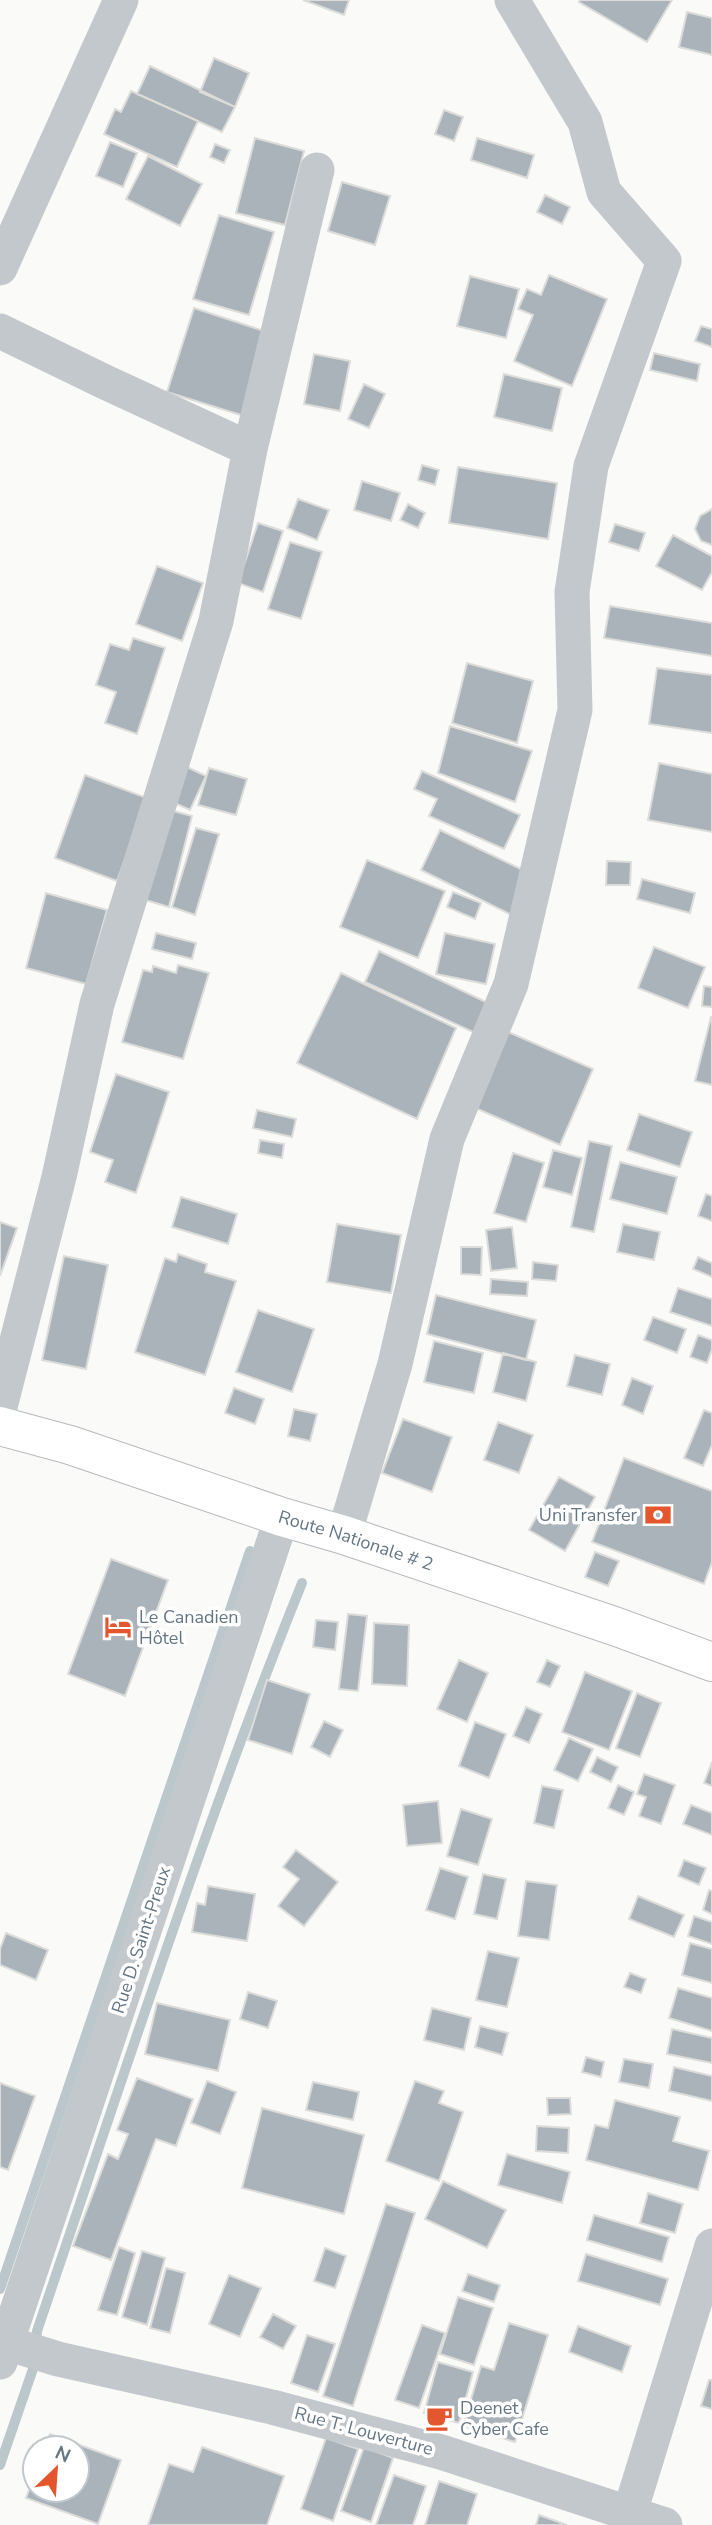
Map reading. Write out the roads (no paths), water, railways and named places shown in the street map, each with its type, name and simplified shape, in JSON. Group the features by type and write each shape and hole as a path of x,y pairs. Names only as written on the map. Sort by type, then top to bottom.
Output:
{"main road":[{"name":"Route Nationale # 2","path":"0,1426 70,1445 282,1517 344,1535 712,1662"}],"street":[{"path":"0,268 121,0"},
{"path":"344,1535 396,1364 447,1139 511,984 575,710 572,592 591,466 664,261 604,192 585,122 512,0"},
{"path":"0,1407 59,1177 97,1004 216,621 250,449 317,170"},
{"path":"0,331 250,449"},
{"name":"Rue D. Saint-Preux","path":"7,2349 282,1517"},
{"path":"628,2520 712,2246"},
{"name":"Rue T. Louverture","path":"7,2349 272,2407 441,2452 628,2520 665,2525"}],"waterway":[{"path":"0,2289 250,1551"},
{"path":"0,2465 34,2366 37,2331 164,1955 231,1768 302,1583"}],"place":[{"name":"Uni Transfer","path":"658,1515"},
{"name":"Le Canadien Hôtel","path":"118,1627"},
{"name":"Deenet Cyber Cafe","path":"439,2418"}]}
